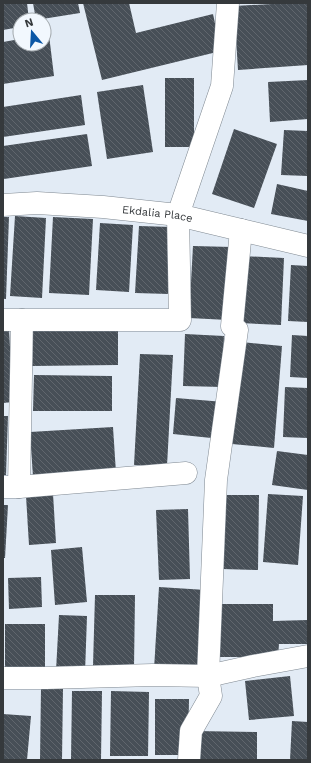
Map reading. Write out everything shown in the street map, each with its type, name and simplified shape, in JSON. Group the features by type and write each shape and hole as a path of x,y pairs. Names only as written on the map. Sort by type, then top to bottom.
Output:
{"street":[{"path":"186,473 11,487 13,320 180,320 178,215 222,86 228,3"},
{"name":"Ekdalia Place","path":"3,205 37,203 102,207 178,215 308,246"},
{"path":"189,760 191,731 211,696 208,676 216,480 237,330 232,326 241,230"},
{"path":"3,678 153,675 208,676 308,656"}],"building":[{"path":"3,3 27,3 28,12 12,12 12,28 3,30"},
{"path":"33,3 78,3 80,13 52,17 52,12 35,12"},
{"path":"83,3 129,3 136,33 213,14 221,51 102,80"},
{"path":"308,3 308,65 238,70 234,6"},
{"path":"12,40 12,52 51,52 54,76 3,84 3,42"},
{"path":"165,78 194,78 194,147 165,147"},
{"path":"308,80 308,119 270,122 268,82"},
{"path":"143,85 153,152 107,159 97,92"},
{"path":"81,95 85,125 3,137 3,107"},
{"path":"234,129 277,144 254,208 212,194"},
{"path":"284,130 308,131 308,176 281,175"},
{"path":"87,134 92,166 4,179 3,146"},
{"path":"277,184 308,191 308,221 271,214"},
{"path":"15,216 46,218 42,298 10,296"},
{"path":"3,217 9,217 6,299 3,299"},
{"path":"53,217 93,219 89,295 49,293"},
{"path":"100,223 133,225 129,292 96,290"},
{"path":"139,226 172,227 169,294 135,293"},
{"path":"193,246 232,247 228,320 189,318"},
{"path":"243,256 284,258 281,325 239,323"},
{"path":"291,265 308,266 308,322 288,321"},
{"path":"3,329 9,329 13,402 3,403"},
{"path":"33,330 118,330 118,365 32,366"},
{"path":"185,334 224,336 222,387 183,386"},
{"path":"292,335 308,336 308,378 290,377"},
{"path":"241,342 282,346 274,448 232,444"},
{"path":"140,354 173,355 167,466 134,465"},
{"path":"34,375 112,376 112,411 33,411"},
{"path":"285,387 308,388 308,438 283,437"},
{"path":"176,398 224,402 221,439 173,434"},
{"path":"3,416 8,416 6,475 3,475"},
{"path":"113,427 116,473 33,477 30,432"},
{"path":"277,451 308,455 308,490 272,485"},
{"path":"53,494 56,543 29,545 26,496"},
{"path":"268,494 303,496 298,565 263,562"},
{"path":"223,495 259,495 258,570 222,569"},
{"path":"3,505 8,505 5,558 3,558"},
{"path":"188,509 190,579 159,580 156,510"},
{"path":"82,547 87,602 55,605 51,550"},
{"path":"41,577 42,607 9,609 8,578"},
{"path":"159,587 206,590 201,672 154,669"},
{"path":"95,595 135,595 134,667 93,666"},
{"path":"219,604 273,604 273,621 308,620 308,644 279,644 278,657 219,657"},
{"path":"59,615 87,616 85,673 56,671"},
{"path":"5,624 45,624 45,672 5,672"},
{"path":"290,676 294,716 249,720 245,681"},
{"path":"41,688 63,688 62,760 40,760"},
{"path":"72,691 102,691 101,760 71,760"},
{"path":"111,691 149,692 148,756 110,756"},
{"path":"155,699 189,699 188,755 155,755"},
{"path":"3,714 31,716 27,760 3,760"},
{"path":"292,721 308,722 308,760 290,760"},
{"path":"195,731 257,732 257,760 194,760"}]}
